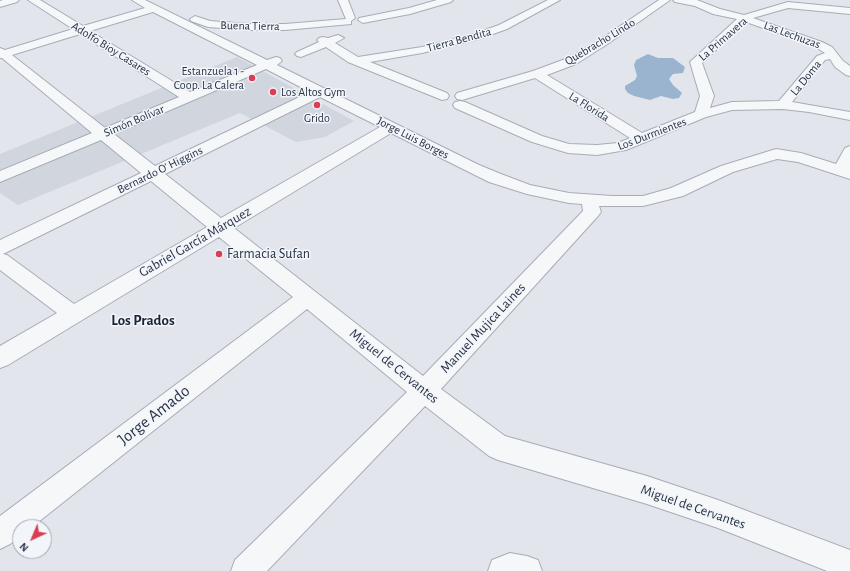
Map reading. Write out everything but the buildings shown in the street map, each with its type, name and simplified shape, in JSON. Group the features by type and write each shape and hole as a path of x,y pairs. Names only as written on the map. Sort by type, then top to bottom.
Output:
{"street":[{"path":"0,4 14,0"},
{"name":"Adolfo Bioy Casares","path":"33,0 190,98"},
{"path":"137,0 156,4 229,46 287,55"},
{"path":"343,0 354,21"},
{"path":"347,0 354,21"},
{"name":"Buena Tierra","path":"156,4 203,23 214,25 286,27 354,21 410,11 448,0"},
{"name":"Tierra Bendita","path":"357,62 422,50 475,37 503,27 555,0"},
{"name":"Quebracho Lindo","path":"461,101 580,57 666,0"},
{"name":"Las Lechuzas","path":"678,0 697,4 714,11 745,18 818,44 828,49 831,55 842,67 850,72"},
{"path":"1,53 82,30 156,4"},
{"name":"La Primavera","path":"701,114 707,96 696,62 734,26 745,18 753,14 788,5 850,11"},
{"name":"Simón Bolívar","path":"0,177 190,98 287,55 344,34 354,21"},
{"path":"325,42 357,62 442,96 441,102 446,105 461,101"},
{"name":"Miguel de Cervantes","path":"1,53 424,391 498,447 654,492 718,514 850,565"},
{"name":"Jorge Luis Borges","path":"287,55 320,92 473,168 512,184 544,193 589,200 628,201 654,199 677,192 705,178 735,175 751,170 768,156 776,154 814,162 844,172"},
{"name":"La Doma","path":"783,105 821,58 831,55"},
{"name":"La Florida","path":"537,74 641,139"},
{"name":"Bernardo O' Higgins","path":"0,248 320,92"},
{"name":"Los Durmientes","path":"461,101 538,139 568,148 597,150 611,149 641,139 701,114 732,106 783,105 809,108 850,116"},
{"name":"Gabriel García Márquez","path":"0,358 390,127"},
{"path":"844,172 844,166 850,151"},
{"path":"814,162 850,188"},
{"name":"Manuel Mujica Laines","path":"246,571 424,391 592,212 589,200"},
{"path":"0,260 73,314"},
{"name":"Jorge Amado","path":"0,534 308,297"},
{"path":"503,571 510,568 527,571"}],"shaded area":[{"path":"237,57 354,121 325,137 296,142 240,113 18,205 0,193 0,154"}],"water":[{"path":"648,54 658,58 673,58 685,67 683,73 673,74 669,79 682,93 679,98 673,99 661,96 650,100 634,96 628,93 625,89 625,86 635,80 637,76 634,65 636,60"}],"place":[{"name":"Estanzuela 1 - Coop. La Calera","path":"252,78"},
{"name":"Los Altos Gym","path":"273,92"},
{"name":"Grido","path":"317,105"},
{"name":"Farmacia Sufan","path":"219,254"}],"district":[{"name":"Los Prados","path":"143,320"}]}
